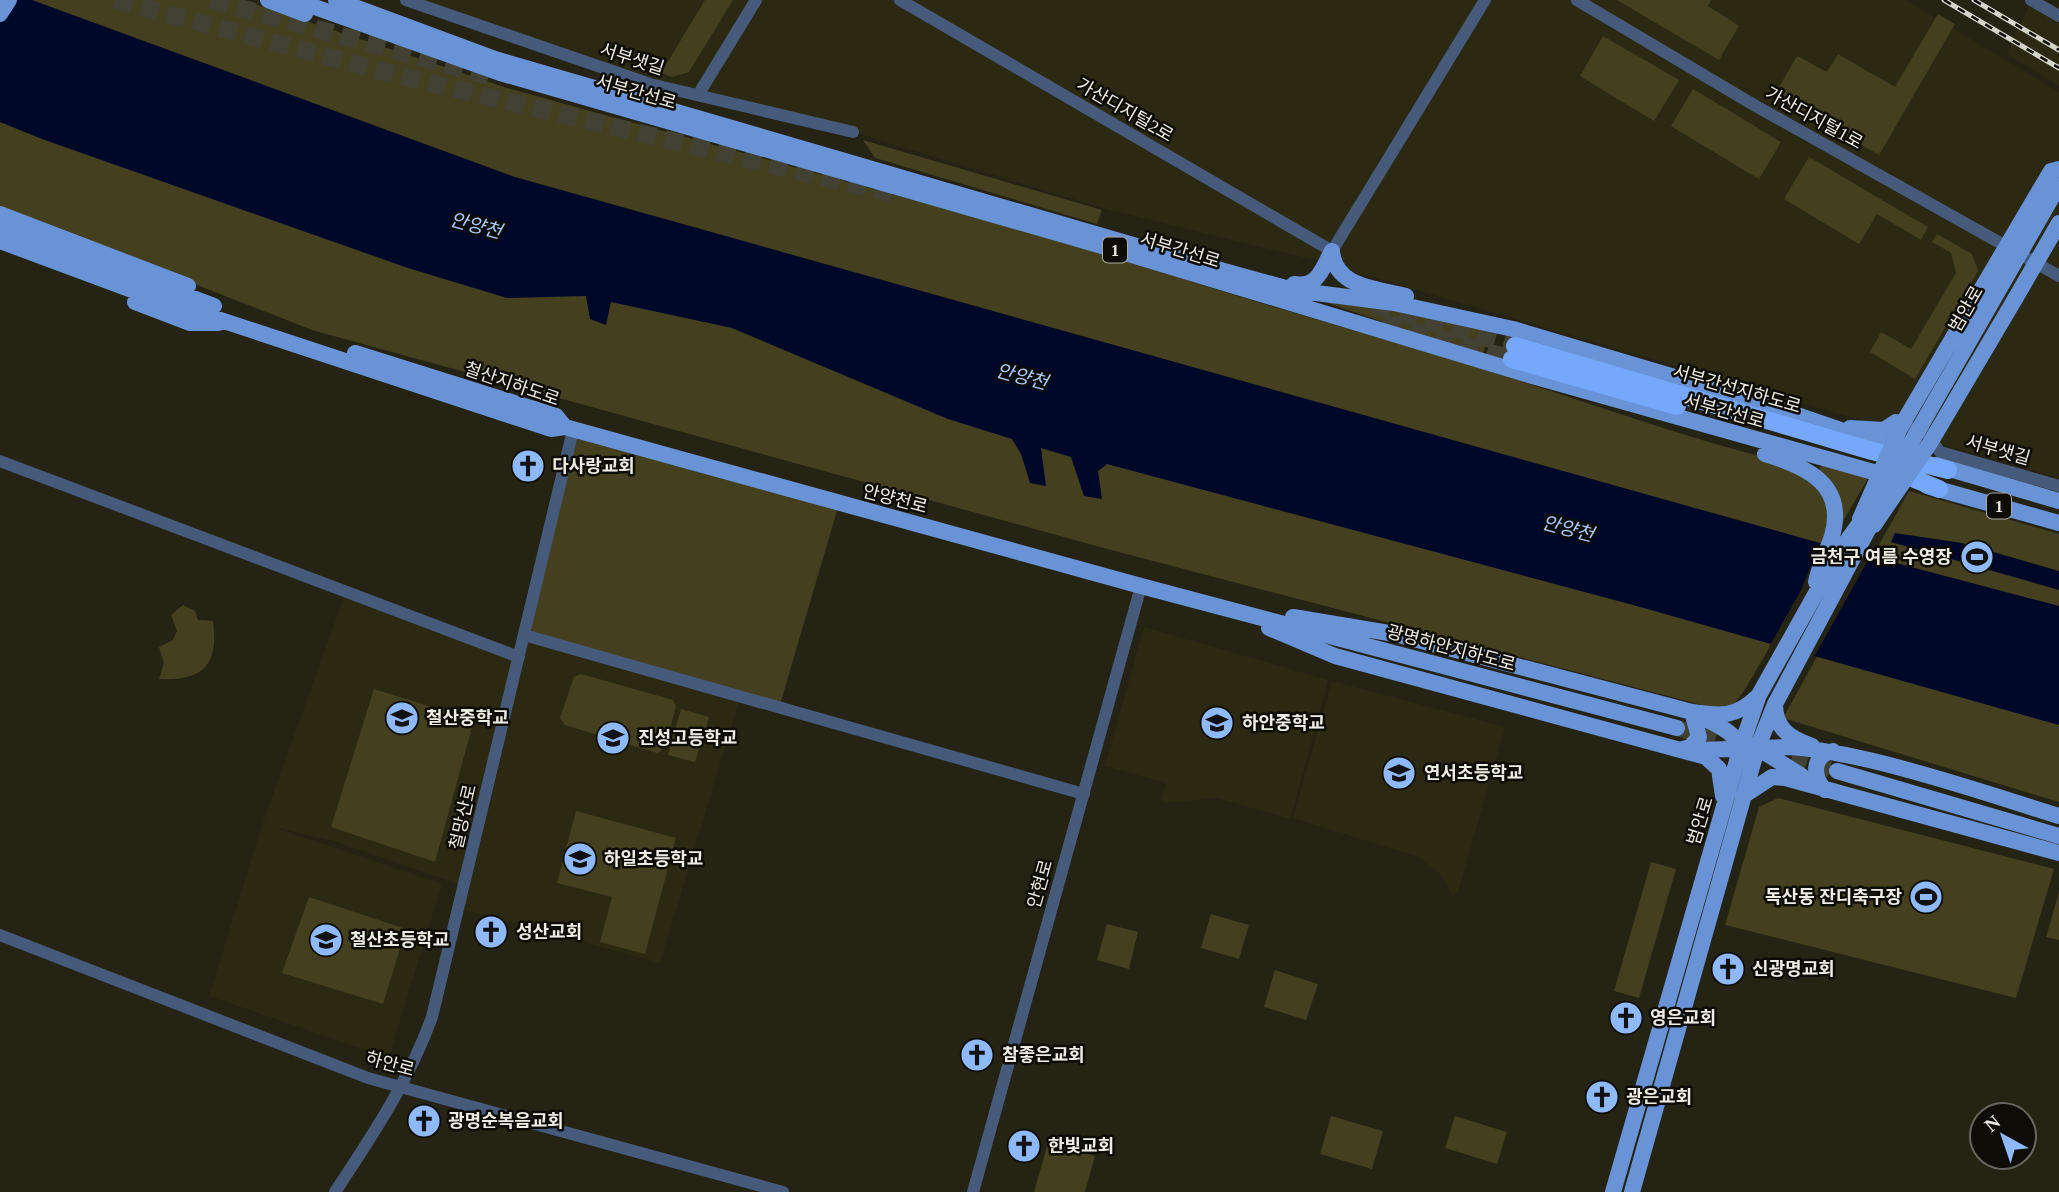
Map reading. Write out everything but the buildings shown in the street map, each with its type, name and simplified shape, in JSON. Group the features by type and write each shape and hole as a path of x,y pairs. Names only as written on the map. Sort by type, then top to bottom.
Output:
{"highway":[{"name":"서부간선지하도로","path":"1939,489 1871,462 1513,352 1948,470"}],"main road":[{"path":"0,14 9,0"},
{"path":"268,0 419,52 452,57"},
{"name":"서부간선로","path":"295,0 452,57 1102,246 1529,375 1788,450 2059,523"},
{"name":"서부간선로","path":"336,0 495,59 1293,290 1394,303 1475,319 1762,403 1948,470 2059,501"},
{"path":"1867,522 1900,428 2050,171 2059,169"},
{"name":"범안로","path":"1613,1192 1724,808 1750,750 1885,488 2059,186"},
{"path":"0,214 176,281 207,295 231,318"},
{"path":"1867,522 1930,443 2059,223"},
{"name":"철산지하도로","path":"0,225 231,318"},
{"name":"철산지하도로","path":"0,241 551,429 569,429"},
{"path":"0,249 190,323 231,318"},
{"path":"1161,251 1304,286 1315,281 1332,251"},
{"path":"1332,251 1337,272 1345,280 1425,301 1475,319"},
{"path":"1529,375 1668,424 1795,463 1820,479 1833,508 1833,533 1819,567 1812,602"},
{"path":"1835,428 1884,430 1896,422"},
{"name":"안양천로","path":"569,429 1215,605"},
{"name":"범안로","path":"1632,1192 1742,796 1750,750 1752,714 1759,695 1812,602 1867,522"},
{"path":"1215,605 1395,634 1692,712 1725,717 1745,708 1759,695"},
{"path":"1215,605 1335,656 1706,757 1719,769 1724,808"},
{"name":"광명하안지하도로","path":"1215,605 1677,729"},
{"path":"1776,704 1779,725 1790,737 1829,751 2059,816"},
{"path":"1681,749 1690,747 1699,737 1692,712"},
{"path":"1692,712 1728,731 1750,750 1825,790"},
{"path":"1681,749 1829,751"},
{"path":"1825,790 1816,778 1816,767 1823,755 1829,751"},
{"path":"1837,771 2059,836"},
{"path":"1742,796 1772,777 2059,853"}],"street":[{"name":"서부샛길","path":"406,0 650,84 853,132"},
{"path":"698,95 756,0"},
{"name":"가산디지털2로","path":"900,0 1332,251"},
{"path":"1332,251 1485,0"},
{"name":"가산디지털1로","path":"1577,0 1754,105 2036,263"},
{"path":"2031,0 2059,16"},
{"path":"2036,263 2059,276"},
{"name":"서부샛길","path":"1896,422 1926,433 1940,452 2059,486"},
{"name":"철망산로","path":"335,1192 382,1122 422,1046 432,1017 519,657 569,429"},
{"path":"0,461 519,657"},
{"name":"안현로","path":"972,1192 1141,586"},
{"path":"524,635 1084,793"},
{"name":"하안로","path":"0,935 368,1078 783,1192"}],"shaded area":[{"path":"29,0 243,0 507,88 1120,257 1212,288 1530,384 1694,438 1819,470 1822,463 1870,475 1744,691 1733,705 1721,710 1100,547 312,330 0,208 0,46"},
{"path":"412,0 1905,0 2059,92 2059,478 1314,260 1106,209 853,132 592,64"},
{"path":"705,0 733,0 689,72 672,77 661,73"},
{"path":"1617,0 1711,0 1708,6 1739,26 1719,60"},
{"path":"2029,6 2059,23 2059,86 2007,54"},
{"path":"1938,14 1955,24 1879,155 1775,94 1797,56 1827,72 1838,54 1895,87"},
{"path":"1603,36 1679,80 1654,121 1580,76"},
{"path":"1693,89 1781,142 1759,179 1671,126"},
{"path":"863,140 1102,210 1097,224 875,158"},
{"path":"1809,157 1928,227 1921,240 1877,214 1859,244 1784,199"},
{"path":"1937,234 1972,254 1978,271 1915,379 1870,352 1881,332 1911,349 1956,273 1951,253 1932,242"},
{"path":"1325,302 1359,303 1491,329 1482,356"},
{"path":"573,430 839,504 779,708 524,635"},
{"path":"1909,491 2059,534 2059,802 1783,718"},
{"path":"346,591 519,656 524,635 740,697 660,963 456,908 464,886 334,841 273,827 442,884 390,1053 380,1055 209,996 262,825"},
{"path":"183,605 195,611 198,620 213,621 213,649 210,659 205,667 187,677 159,679 164,663 159,647 173,640 177,631 171,615"},
{"name":"하안중학교","path":"1144,627 1328,680 1291,817 1217,798 1164,803 1161,799 1166,783 1105,766"},
{"path":"581,674 673,700 676,706 665,748 657,753 565,725 560,718 574,677"},
{"name":"연서초등학교","path":"1332,681 1505,727 1458,892 1453,896 1441,875 1419,857 1293,818"},
{"path":"374,689 474,720 435,862 331,827"},
{"path":"681,709 709,717 695,762 668,755"},
{"path":"1778,798 2054,869 2016,998 1725,925 1759,807"},
{"path":"576,811 676,838 645,954 600,942 612,897 557,883"},
{"path":"1651,862 1676,869 1639,998 1614,991"},
{"path":"2059,892 2059,940 2046,937"},
{"path":"309,897 406,929 383,1004 282,973"},
{"path":"1211,914 1249,925 1239,959 1201,948"},
{"path":"1107,924 1138,932 1129,969 1097,960"},
{"path":"1275,970 1318,984 1306,1020 1264,1007"},
{"path":"1331,1116 1383,1131 1372,1169 1320,1154"},
{"path":"1455,1116 1507,1132 1497,1164 1445,1148"},
{"path":"1048,1143 1095,1156 1085,1192 1034,1192"}],"water":[{"name":"안양천","path":"0,0 32,0 515,177 1809,540 2059,606 2059,725 1633,605 1107,464 1098,471 1102,499 1084,496 1071,457 1041,448 1046,486 1030,483 1021,454 1012,439 948,419 732,328 611,302 606,325 590,319 586,296 507,298 408,268 0,122"},
{"name":"금천구 여름 수영장","path":"1895,533 1962,543 2059,571 2059,590 1891,542"}],"pier":[{"path":"1822,540 1872,553 1813,659 1769,647 1801,590"}],"tunnel":[{"path":"115,0 389,73 893,194"},
{"path":"211,0 493,77"},
{"path":"1374,305 1515,346"},
{"path":"1383,323 1512,359"},
{"path":"1677,728 1743,746"},
{"path":"1768,753 1837,771"}],"railway":[{"path":"1944,0 2059,68"},
{"path":"1974,0 2059,50"}],"place":[{"name":"다사랑교회","path":"528,466"},
{"name":"금천구 여름 수영장","path":"1977,557"},
{"name":"철산중학교","path":"402,718"},
{"name":"하안중학교","path":"1217,723"},
{"name":"진성고등학교","path":"613,738"},
{"name":"연서초등학교","path":"1399,773"},
{"name":"하일초등학교","path":"580,859"},
{"name":"독산동 잔디축구장","path":"1926,897"},
{"name":"성산교회","path":"491,932"},
{"name":"철산초등학교","path":"326,940"},
{"name":"신광명교회","path":"1728,969"},
{"name":"영은교회","path":"1626,1018"},
{"name":"참좋은교회","path":"977,1055"},
{"name":"광은교회","path":"1602,1097"},
{"name":"광명순복음교회","path":"424,1121"},
{"name":"한빛교회","path":"1024,1146"}]}
